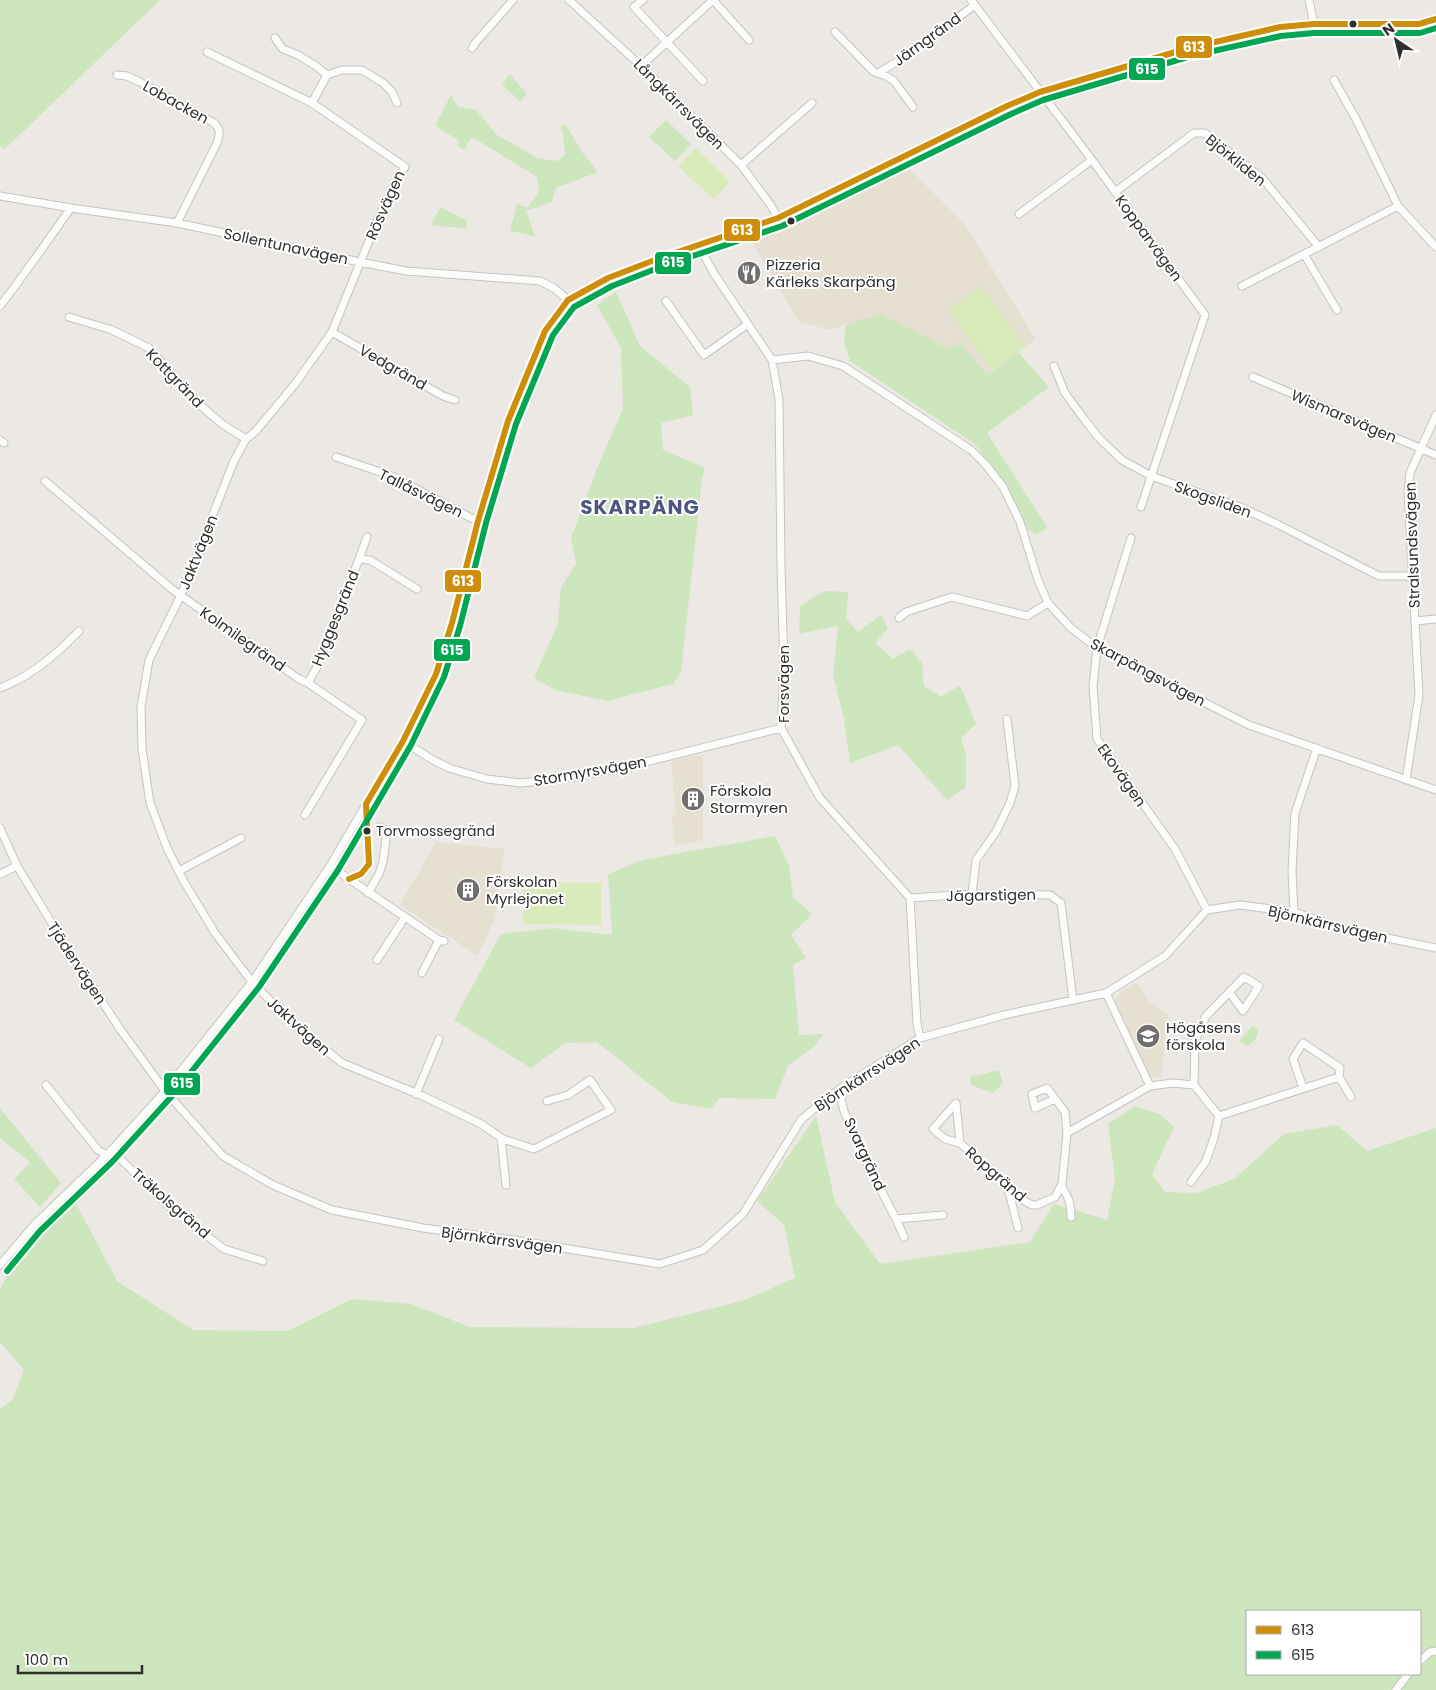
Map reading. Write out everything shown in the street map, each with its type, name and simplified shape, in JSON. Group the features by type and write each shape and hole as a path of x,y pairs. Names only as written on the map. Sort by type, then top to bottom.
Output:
{"street":[{"path":"472,48 513,0"},
{"name":"Långkärrsvägen","path":"569,0 641,66 741,165 778,218"},
{"path":"643,0 634,8 703,81"},
{"path":"641,66 713,0 749,40"},
{"path":"1309,0 1314,24"},
{"name":"Järngränd","path":"878,74 898,61 973,2"},
{"name":"Kopparvägen","path":"973,2 1092,160 1205,315 1140,507"},
{"path":"0,1265 34,1225 109,1153 165,1091 252,982 330,866 403,741 436,674 452,623 478,519 508,421 545,331 568,300 608,278 778,218 1007,106 1040,92 1189,48 1280,27 1314,24 1419,24 1436,19"},
{"name":"Järngränd","path":"835,32 874,72 886,76 894,82 913,107"},
{"path":"275,38 283,49 298,55 327,75"},
{"name":"Rösvägen","path":"207,52 312,104 405,167 395,183 360,262"},
{"path":"312,104 327,75 342,70 362,70 383,83 392,92 397,103"},
{"name":"Lobacken","path":"117,75 127,76 140,82 214,123 219,128 220,134 217,143 177,223"},
{"path":"1334,80 1356,119 1398,206 1436,247"},
{"path":"741,165 812,104"},
{"name":"Björkliden","path":"1115,192 1194,133 1205,133 1262,178 1319,247"},
{"path":"1019,214 1092,160"},
{"name":"Sollentunavägen","path":"0,196 177,223 406,271 540,281 554,288 568,300"},
{"path":"1242,286 1398,206"},
{"path":"0,306 18,284 71,208"},
{"name":"Forsvägen","path":"698,245 772,360 779,399 780,567 784,671 781,728 820,798 910,898"},
{"path":"1304,254 1337,310"},
{"name":"Jaktvägen","path":"360,262 332,332 295,384 255,432 246,439 234,461 181,594 150,660 141,707 142,749 150,803 178,871 215,933 252,982 290,1022 342,1063 481,1124 501,1138 534,1150 611,1110 590,1080 568,1094 547,1101"},
{"path":"666,300 704,355 748,324"},
{"name":"Kottgränd","path":"70,317 112,330 149,348 200,405 222,424 246,439"},
{"name":"Vedgränd","path":"332,332 443,396 455,400"},
{"name":"Skarpängsvägen","path":"772,360 808,356 843,366 971,450 986,465 1003,488 1020,522 1038,580 1048,603 1071,628 1097,648 1249,725 1436,790"},
{"name":"Skogsliden","path":"1054,366 1066,392 1099,438 1122,460 1151,476 1240,507 1379,576 1412,576"},
{"name":"Wismarsvägen","path":"1253,377 1436,455"},
{"name":"Stralsundsvägen","path":"1406,780 1419,695 1408,492 1410,473 1436,415"},
{"name":"Tallåsvägen","path":"336,457 392,476 471,518 478,519"},
{"name":"Kolmilegränd","path":"45,481 172,590 181,594 299,679 308,683 362,720 305,815"},
{"path":"359,559 367,537"},
{"name":"Ekovägen","path":"1131,538 1097,648 1093,686 1097,739 1175,849 1207,910"},
{"name":"Hyggesgränd","path":"308,683 318,665 359,559 370,560 417,588"},
{"path":"899,618 906,612 952,597 1027,616 1048,603"},
{"name":"Stralsundsvägen","path":"1415,620 1436,619"},
{"path":"0,688 13,683 59,651 79,631"},
{"path":"972,894 976,860 996,832 1015,786 1007,720"},
{"name":"Stormyrsvägen","path":"403,741 432,760 449,768 487,778 521,783 598,772 781,728"},
{"path":"1294,912 1292,871 1295,813 1317,748"},
{"path":"368,893 379,874 383,862 387,832 380,827"},
{"name":"Tjädervägen","path":"0,828 18,866 67,948 104,1005 165,1091"},
{"path":"178,871 242,838"},
{"path":"0,874 18,866"},
{"path":"330,866 441,941 422,973"},
{"name":"Jägarstigen","path":"910,898 972,894 1050,894 1061,903 1074,1000"},
{"path":"910,898 920,1038"},
{"name":"Björnkärrsvägen","path":"165,1091 223,1156 273,1186 332,1210 423,1228 660,1264 703,1250 743,1214 801,1120 844,1086 920,1038 1004,1016 1106,993 1164,956 1207,910 1240,905 1294,912 1344,929 1436,948"},
{"path":"377,960 404,917"},
{"path":"1191,1182 1206,1161 1214,1138 1218,1116 1194,1085 1195,1041 1206,1016 1244,977 1259,986 1243,1010 1230,993"},
{"path":"1106,993 1150,1086"},
{"path":"416,1094 439,1039"},
{"path":"1303,1088 1293,1059 1303,1043 1340,1068 1339,1077 1352,1096"},
{"path":"1218,1116 1339,1077"},
{"path":"1067,1133 1150,1086 1172,1083 1194,1085"},
{"name":"Träkolsgränd","path":"46,1085 98,1150 109,1153 172,1209 224,1248 263,1261"},
{"name":"Svargränd","path":"844,1086 842,1099 844,1111 864,1158 904,1237"},
{"path":"1055,1099 1065,1112 1067,1133 1061,1186 1068,1195 1071,1204 1071,1217"},
{"name":"Ropgränd","path":"960,1143 956,1103 933,1129 945,1139 960,1143 1008,1187 1032,1205 1037,1205 1055,1197 1061,1186"},
{"path":"501,1138 506,1185"},
{"path":"1008,1187 1018,1228"},
{"path":"896,1219 944,1215"},
{"path":"1421,1660 1430,1652 1436,1651"},
{"path":"1396,1690 1407,1675"}],"shaded area":[{"path":"908,167 964,223 1036,339 987,375 961,343 948,350 880,314 830,330 799,322 751,241"},
{"path":"703,754 703,840 675,846 671,816 676,816 671,761"},
{"path":"436,842 505,849 494,919 478,956 400,905"},
{"name":"Högåsens förskola","path":"1136,982 1149,1001 1168,1014 1161,1078 1149,1077 1115,1000 1119,994"}],"green space":[{"path":"0,0 160,0 5,149 0,146"},
{"path":"510,74 527,94 520,101 502,85"},
{"path":"451,95 458,107 476,110 497,135 537,158 556,161 565,155 563,133 560,126 566,125 582,152 598,172 556,188 552,202 526,211 535,236 510,231 517,204 527,208 539,191 537,177 474,138 470,139 464,150 457,146 460,141 435,126"},
{"path":"666,120 691,144 675,161 649,137"},
{"path":"696,148 730,182 713,199 678,166"},
{"path":"441,207 467,221 466,228 433,226 432,221"},
{"path":"980,286 1026,346 993,371 948,310"},
{"path":"616,292 640,346 690,387 693,415 661,423 663,450 705,468 702,480 681,672 673,684 607,701 555,690 534,678 558,623 561,587 576,564 571,538 598,466 623,409 621,348 597,305"},
{"path":"880,314 948,349 961,343 987,375 1018,352 1049,387 987,433 1047,527 1037,535 1026,529 1020,512 1000,477 975,444 850,361 844,342 846,325"},
{"path":"823,591 848,592 846,619 858,632 881,615 888,628 875,643 893,659 910,649 922,663 924,686 941,697 960,685 976,724 961,738 966,755 966,787 947,800 898,745 850,763 844,719 833,675 838,626 799,634 800,607"},
{"path":"775,836 789,866 793,897 812,914 791,935 806,958 793,965 799,1035 823,1034 815,1046 788,1066 775,1099 720,1098 710,1109 672,1102 597,1042 565,1043 531,1068 454,1020 501,934 553,928 612,935 608,874 642,860"},
{"path":"524,882 601,883 601,925 523,924"},
{"path":"1253,1025 1258,1030 1257,1037 1247,1047 1239,1041"},
{"path":"999,1070 1003,1083 993,1093 973,1086 970,1082 971,1077"},
{"path":"1135,1106 1159,1114 1174,1127 1152,1174 1165,1192 1196,1193 1234,1179 1284,1134 1337,1125 1367,1151 1436,1128 1436,1690 0,1690 0,1409 13,1399 24,1370 0,1342 0,1290 13,1264 26,1245 73,1198 117,1281 193,1330 288,1331 352,1299 411,1304 470,1327 634,1328 742,1301 795,1278 784,1225 757,1201 816,1116 835,1202 880,1264 1030,1242 1054,1204 1107,1220 1115,1180 1108,1124"},
{"path":"0,1108 61,1183 40,1207 14,1179 30,1162 0,1138"}],"transit line":[{"name":"613","path":"366,804 403,741 436,674 508,421 545,331 568,300 608,278 660,258 778,218 1007,106 1040,92 1189,48 1280,27 1314,24 1419,24 1436,19"},
{"name":"615","path":"7,1271 40,1231 113,1161 172,1096 259,987 338,870 411,745 444,677 460,626 486,523 516,424 553,335 574,307 612,286 663,266 782,226 1043,100 1191,56 1281,36 1314,33 1420,33 1436,28"},
{"name":"613","path":"349,879 361,874 369,864 366,804"}],"place":[{"name":"Pizzeria Kärleks Skarpäng","path":"749,273"},
{"name":"Förskola Stormyren","path":"693,799"},
{"name":"Torvmossegränd","path":"367,831"},
{"name":"Förskolan Myrlejonet","path":"468,890"},
{"name":"Högåsens förskola","path":"1148,1036"}],"district":[{"name":"SKARPÄNG","path":"640,507"}]}
